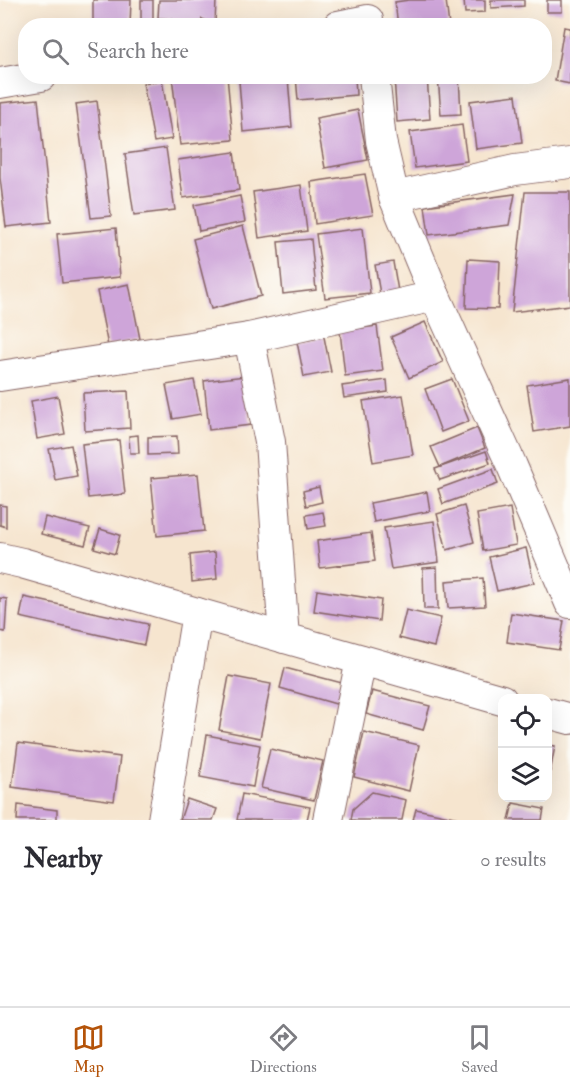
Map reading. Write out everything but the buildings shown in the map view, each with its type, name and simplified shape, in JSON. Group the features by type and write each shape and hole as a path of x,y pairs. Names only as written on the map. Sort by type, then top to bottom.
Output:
{"street":[{"path":"0,83 18,80"},
{"path":"375,84 381,141 394,197 570,603"},
{"path":"394,197 515,170 570,163"},
{"path":"0,376 249,338 435,296"},
{"path":"249,338 270,442 284,638"},
{"path":"0,558 498,699"},
{"path":"163,820 197,613"},
{"path":"328,820 362,660"},
{"path":"552,713 570,719"}]}
